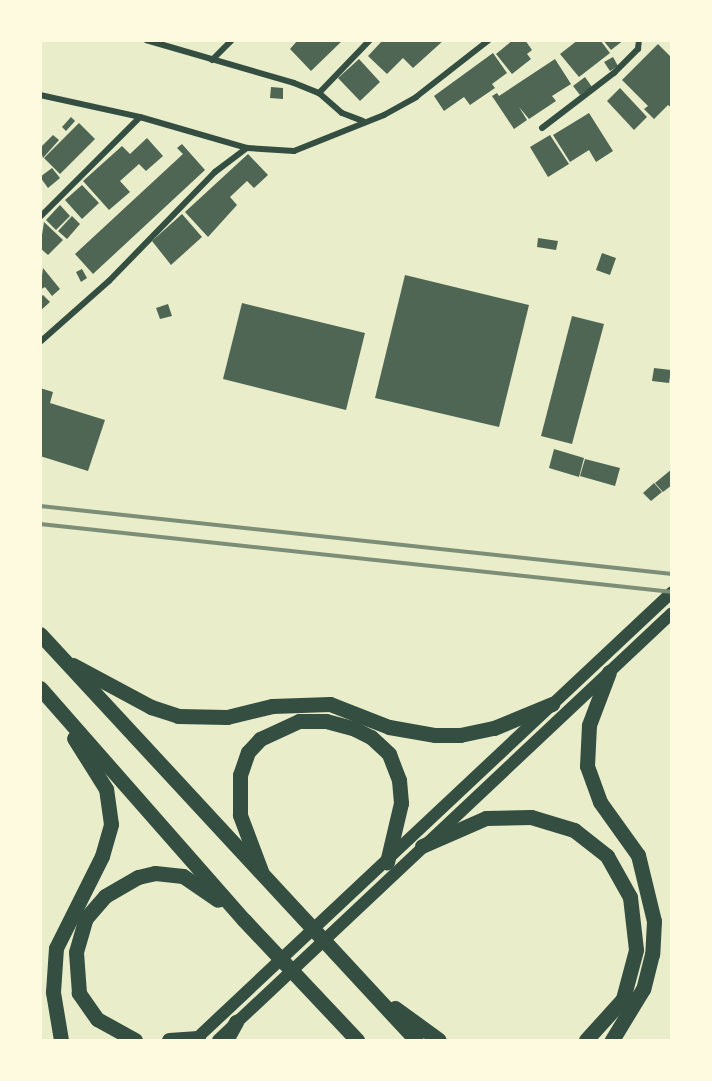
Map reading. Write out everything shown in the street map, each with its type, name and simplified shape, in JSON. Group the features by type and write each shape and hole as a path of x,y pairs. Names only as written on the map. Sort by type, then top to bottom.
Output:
{"highway":[{"path":"40,634 270,886 372,991 416,1041"},
{"path":"64,661 151,707 178,716 226,717 272,706 330,704 389,727 435,735 460,735 494,728 552,704"},
{"path":"609,672 590,725 587,766 600,802 638,855 654,921 652,954 643,989 612,1041"},
{"path":"40,690 244,920 357,1041"},
{"path":"40,690 98,772 110,807 105,849 56,948 53,992 61,1041"},
{"path":"270,886 240,815 240,775 248,752 260,739 299,721 326,721 353,728 371,737 389,754 399,780 401,804 387,862"},
{"path":"422,846 486,818 531,816 574,830 607,856 630,897 636,950 623,999 586,1041"},
{"path":"135,1041 97,1019 83,1002 77,983 81,929 98,903 138,877 172,873 202,887 244,920"},
{"path":"372,991 439,1041"},
{"path":"338,1019 349,1041"},
{"path":"226,1041 236,1022"},
{"path":"169,1041 196,1039"}],"main road":[{"path":"196,1039 672,592"},
{"path":"218,1041 422,846 672,613"}],"street":[{"path":"146,40 319,93 342,113 363,122"},
{"path":"212,60 232,40"},
{"path":"319,93 369,40"},
{"path":"40,95 140,117 247,148 294,151 416,97 489,40"},
{"path":"542,128 614,73 638,49 639,40"},
{"path":"40,217 140,117"},
{"path":"40,342 109,281 215,172 247,148"}],"building":[{"path":"298,40 343,40 311,71 290,49"},
{"path":"383,40 444,40 413,68 403,58 387,74 368,56"},
{"path":"513,40 525,40 532,50 527,54 531,59 512,74 496,54"},
{"path":"578,40 600,40 610,53 579,77 560,54"},
{"path":"603,40 624,40 611,50"},
{"path":"658,44 672,58 672,108 668,105 654,119 644,109 648,106 622,80"},
{"path":"493,53 507,73 492,84 495,88 470,105 464,97 444,111 434,96"},
{"path":"613,57 618,66 610,71 604,62"},
{"path":"359,59 380,82 360,101 338,78"},
{"path":"555,59 571,84 552,96 556,101 529,119 519,107 527,120 514,129 492,96 497,93 499,96"},
{"path":"585,77 592,87 580,95 573,86"},
{"path":"271,87 283,88 283,99 270,98"},
{"path":"620,88 647,117 634,130 607,101"},
{"path":"589,113 613,151 596,162 589,150 570,162 553,135"},
{"path":"71,117 75,121 66,131 62,127"},
{"path":"79,123 95,139 60,174 44,158"},
{"path":"53,135 59,140 43,158 40,148"},
{"path":"550,135 569,164 548,177 530,147"},
{"path":"147,138 163,156 146,171 139,164 120,181 130,192 109,210 83,181 122,146 130,154"},
{"path":"182,144 205,170 93,274 75,254 183,154 177,148"},
{"path":"248,154 268,175 254,188 247,181 230,197 237,205 208,237 185,212"},
{"path":"52,168 60,178 48,188 40,177"},
{"path":"82,185 99,203 82,219 65,200"},
{"path":"60,205 70,216 56,230 46,220"},
{"path":"182,214 202,237 171,265 152,241"},
{"path":"72,216 80,224 67,239 58,231"},
{"path":"44,222 63,240 48,255 40,248"},
{"path":"538,238 558,241 556,250 537,247"},
{"path":"602,253 616,258 610,275 596,270"},
{"path":"43,268 60,289 52,296 45,287 40,290"},
{"path":"82,269 87,278 81,282 76,272"},
{"path":"405,275 529,305 499,427 375,398"},
{"path":"43,295 50,302 40,311 40,297"},
{"path":"242,303 365,333 346,410 223,379"},
{"path":"168,304 172,316 160,319 156,308"},
{"path":"572,316 604,324 572,444 541,436"},
{"path":"654,368 671,370 669,383 652,381"},
{"path":"40,388 53,392 50,403 105,420 88,471 40,456"},
{"path":"554,449 584,458 579,477 549,468"},
{"path":"585,459 620,468 615,486 580,476"},
{"path":"672,469 672,485 663,492 655,483"},
{"path":"654,483 662,492 651,501 643,493"}],"railway":[{"path":"40,506 672,574"},
{"path":"40,524 672,592"}]}
